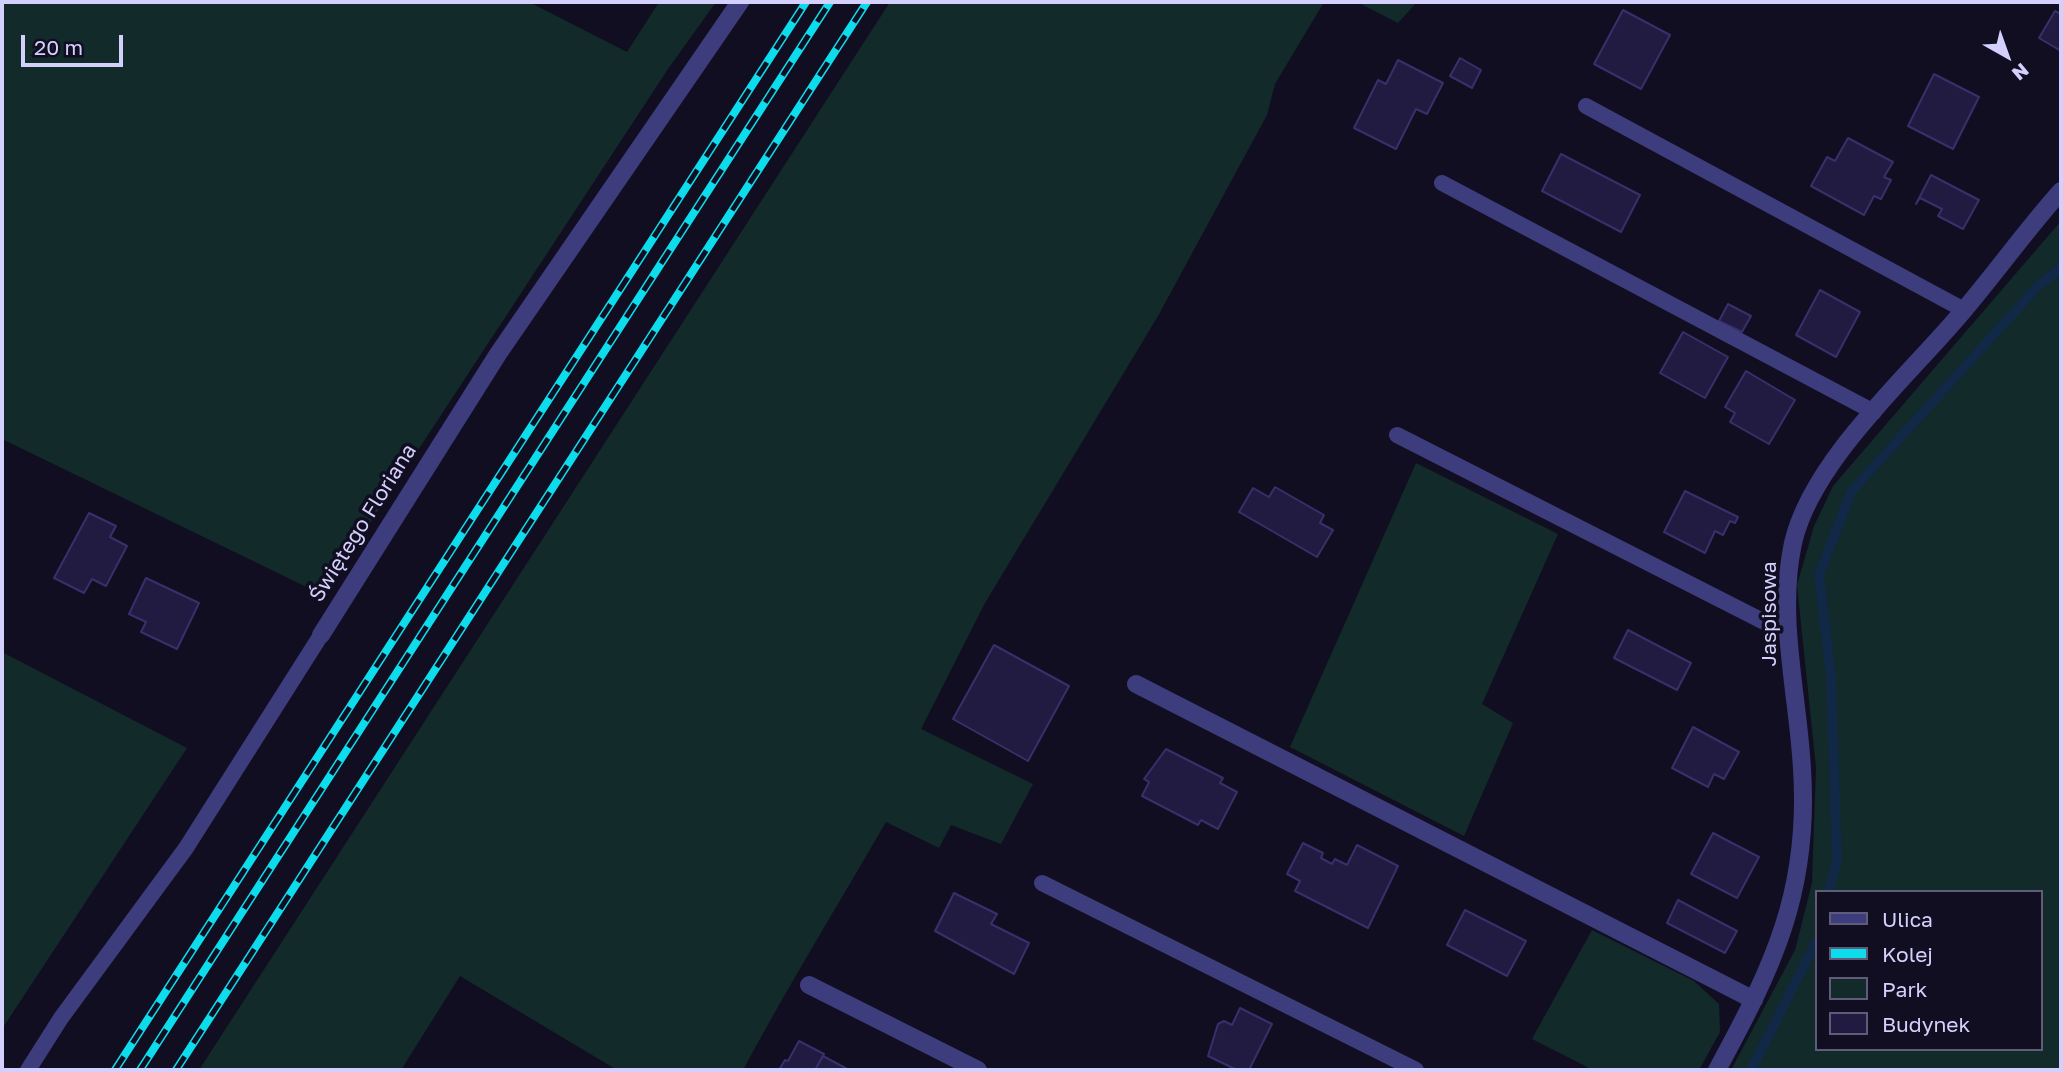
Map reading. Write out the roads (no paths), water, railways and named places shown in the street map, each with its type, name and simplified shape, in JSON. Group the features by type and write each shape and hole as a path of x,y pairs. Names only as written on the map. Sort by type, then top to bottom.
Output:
{"street":[{"name":"Świętego Floriana","path":"321,635 483,377 740,2"},
{"name":"Jaspisowa","path":"1717,1070 1754,1000 1785,931 1797,883 1802,771 1788,634 1787,580 1794,541 1807,502 1824,474 1874,412 1964,310 2061,191"},
{"path":"1136,684 1754,1000"},
{"path":"809,985 978,1070"}],"lane":[{"path":"1586,106 1964,310"},
{"path":"1442,183 1874,412"},
{"path":"1397,435 1788,634"},
{"name":"Świętego Floriana","path":"28,1070 61,1018 186,848 321,635"},
{"path":"1042,883 1416,1070"}],"waterway":[{"path":"1830,890 1837,860 1831,678 1819,575 1851,492 2037,287 2061,268"},
{"path":"1751,1070 1814,946"}],"railway":[{"path":"115,1070 806,2"},
{"path":"140,1070 830,2"},
{"path":"176,1070 867,2"}]}
